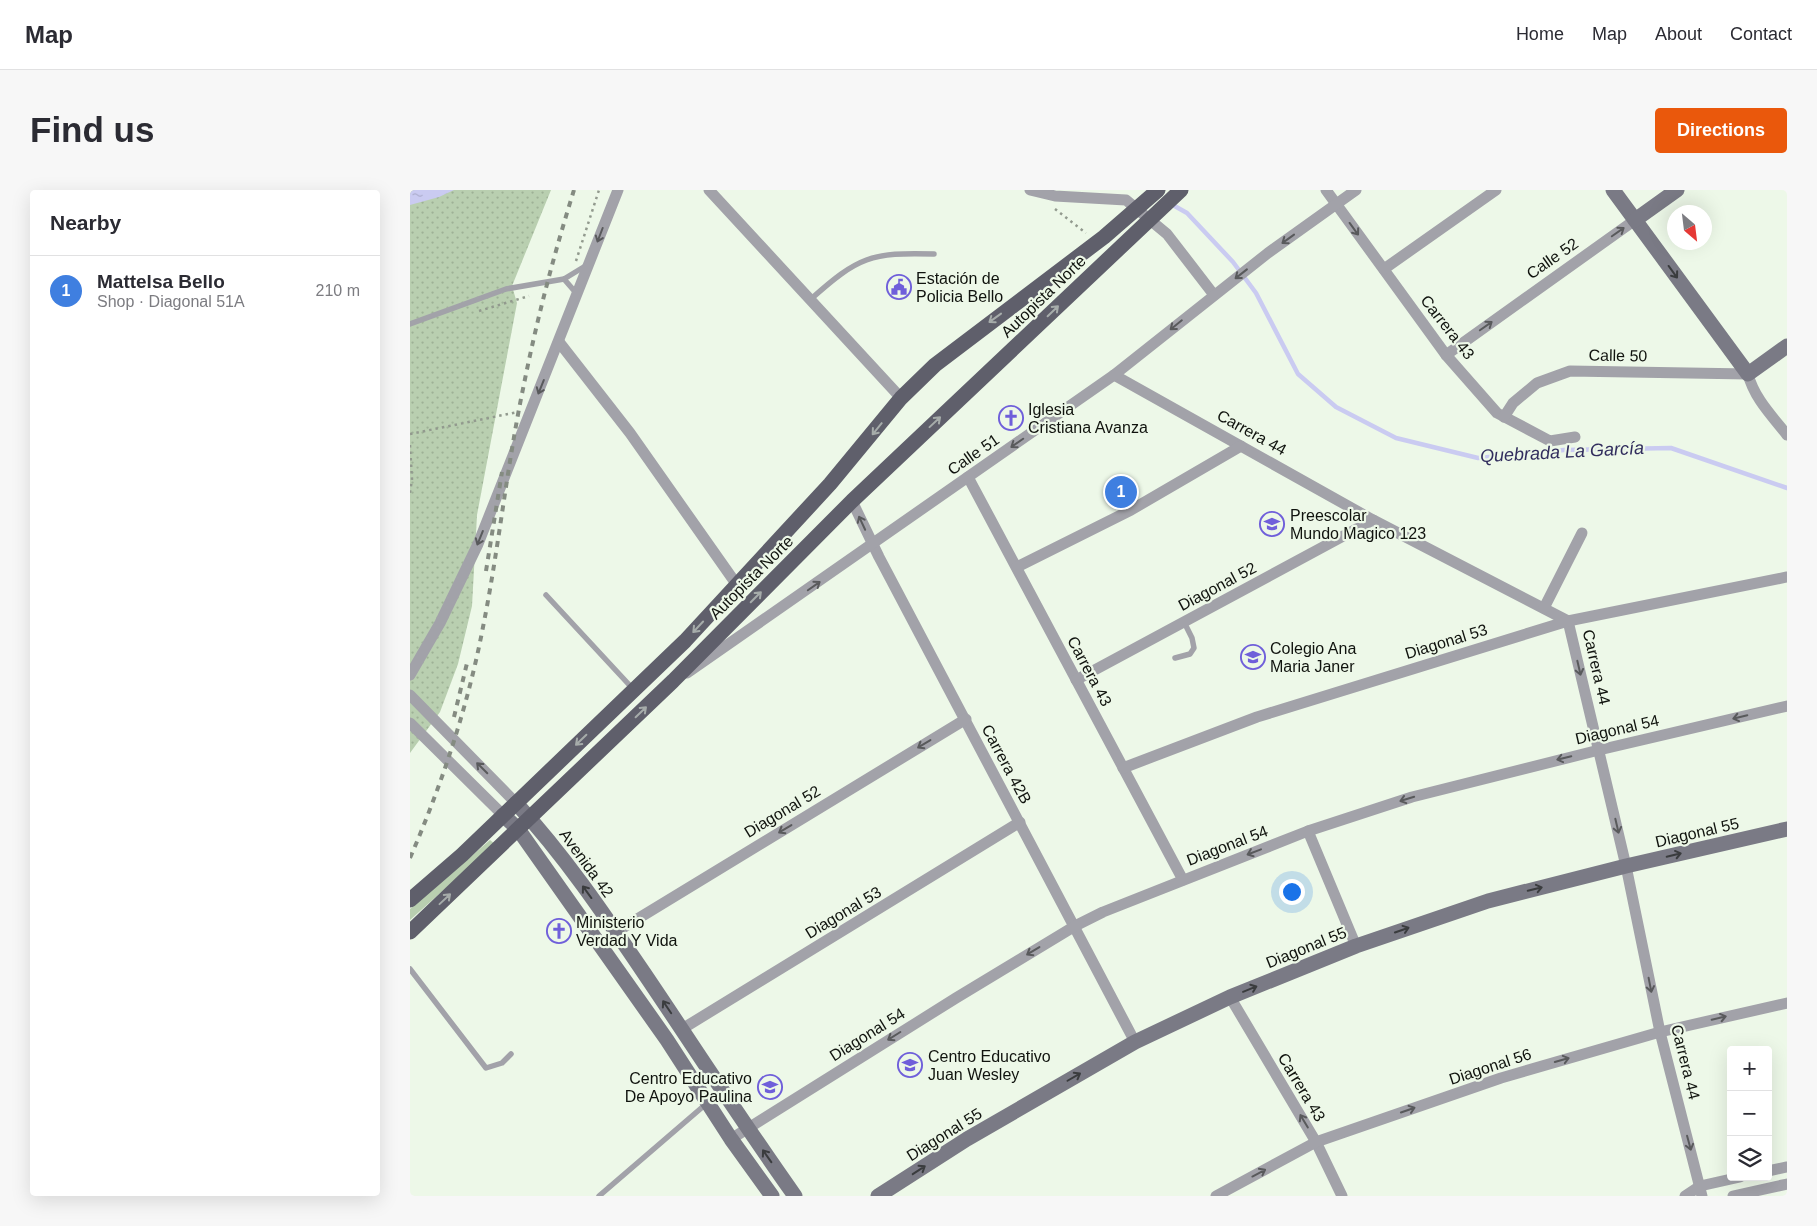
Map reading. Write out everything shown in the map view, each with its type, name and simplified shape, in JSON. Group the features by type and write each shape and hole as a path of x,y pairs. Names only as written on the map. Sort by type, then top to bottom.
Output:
{"main road":[{"name":"Autopista Norte","path":"410,900 504,815 685,641 830,484 901,398 934,365 1158,190"},
{"name":"Autopista Norte","path":"410,932 673,682 852,500 1180,190"}],"street":[{"path":"410,675 440,623 478,544 618,190"},
{"path":"710,190 901,398"},
{"path":"1030,190 1055,196 1126,200 1167,234 1214,295"},
{"name":"Carrera 43","path":"1326,190 1446,355 1497,413 1550,441 1575,438"},
{"name":"Calle 51","path":"673,682 717,654 1114,375 1268,253 1356,190"},
{"path":"1384,269 1496,190"},
{"path":"1613,190 1748,374 1751,386 1759,399 1787,435"},
{"name":"Calle 52","path":"1446,355 1677,190"},
{"path":"559,342 630,433 737,585"},
{"path":"1748,374 1787,346"},
{"name":"Calle 50","path":"1504,416 1514,403 1537,383 1570,371 1748,374"},
{"name":"Carrera 44","path":"1114,375 1373,520 1568,620 1626,866 1660,1032 1701,1191"},
{"path":"1017,567 1131,510 1241,446"},
{"name":"Carrera 43","path":"968,477 1182,880"},
{"name":"Carrera 42B","path":"852,500 873,545 1136,1042"},
{"name":"Diagonal 52","path":"1076,680 1373,520"},
{"path":"1544,608 1582,533"},
{"name":"Diagonal 53","path":"1123,768 1257,717 1568,620 1787,577"},
{"name":"Avenida 42","path":"410,695 516,803 552,843 616,932 795,1196"},
{"name":"Diagonal 54","path":"731,1139 1075,926 1182,880 1308,831 1412,797 1599,750 1787,706"},
{"name":"Diagonal 52","path":"616,932 966,719"},
{"path":"410,723 518,829 661,1031 731,1139 772,1196"},
{"name":"Diagonal 53","path":"682,1029 1020,822"},
{"name":"Diagonal 55","path":"878,1196 967,1139 1136,1042 1230,997 1356,946 1488,901 1626,866 1787,830"},
{"path":"1308,831 1356,946"},
{"name":"Carrera 43","path":"1230,997 1316,1142 1342,1196"},
{"name":"Diagonal 56","path":"1216,1196 1316,1142 1501,1078 1660,1032 1787,1003"},
{"path":"1772,1170 1787,1167"},
{"path":"1685,1196 1729,1181"},
{"path":"1733,1196 1787,1184"}],"lane":[{"path":"811,299 842,272 869,258 896,253 934,254"},
{"path":"410,324 506,289 564,278 589,264"},
{"path":"564,278 578,294"},
{"path":"546,595 634,690"},
{"path":"1175,658 1190,654 1194,648 1192,638 1184,622"},
{"path":"410,969 486,1068 502,1063 511,1054"},
{"path":"599,1196 708,1103"}],"path":[{"path":"589,264 575,260 599,190"},
{"path":"1054,208 1098,238"},
{"path":"476,312 533,295"},
{"path":"410,434 522,411 518,419"},
{"path":"410,445 412,464 410,493"}],"green space":[{"path":"410,190 551,190 512,286 517,303 477,515 472,606 458,664 440,712 410,753"},
{"path":"490,840 495,844 410,920 410,909"}],"water":[{"path":"410,190 454,190 439,197 410,205"}],"waterway":[{"name":"Quebrada La García","path":"1171,204 1187,213 1233,262 1256,293 1298,374 1336,407 1396,438 1478,458 1564,450 1671,448 1787,488"}],"railway":[{"path":"410,858 433,802 470,686 489,597 518,414 529,360 546,287 574,190"},
{"path":"486,571 502,472"},
{"path":"454,717 468,659"}],"place":[{"name":"Estación de Policia Bello","path":"899,287"},
{"name":"Iglesia Cristiana Avanza","path":"1011,418"},
{"name":"Mattelsa Bello","path":"1121,492"},
{"name":"Preescolar Mundo Magico 123","path":"1272,524"},
{"name":"Colegio Ana Maria Janer","path":"1253,657"},
{"name":"Ministerio Verdad Y Vida","path":"559,931"},
{"name":"Centro Educativo Juan Wesley","path":"910,1065"},
{"name":"Centro Educativo De Apoyo Paulina","path":"770,1087"}]}
